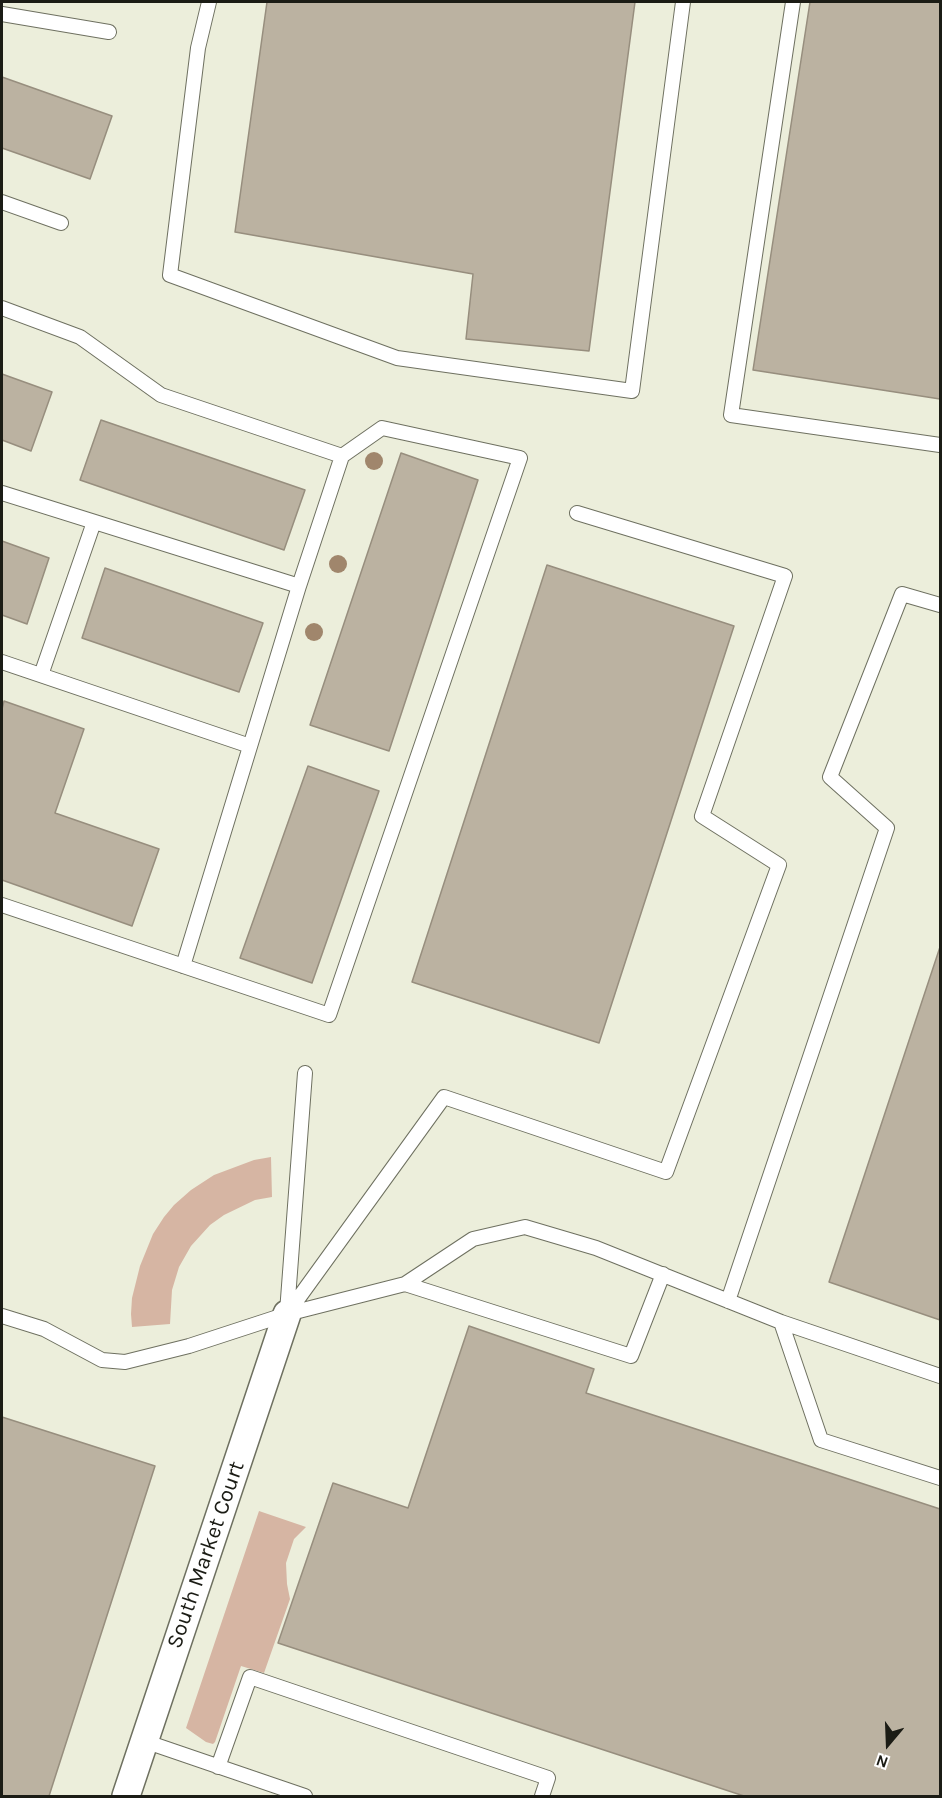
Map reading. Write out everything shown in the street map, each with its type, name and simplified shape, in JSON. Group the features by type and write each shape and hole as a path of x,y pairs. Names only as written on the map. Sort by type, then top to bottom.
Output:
{"street":[{"name":"South Market Court","path":"126,1797 287,1314"}],"lane":[{"path":"209,2 198,48 170,275 397,358 632,390 683,2"},
{"path":"793,2 731,415 940,445"},
{"path":"2,14 109,32"},
{"path":"2,202 61,223"},
{"path":"2,308 80,337 161,395 342,456"},
{"path":"2,905 329,1016 520,458 382,428 342,456 299,586 183,966"},
{"path":"2,493 299,586"},
{"path":"287,1314 444,1097 666,1172 779,865 702,816 785,576 577,513"},
{"path":"42,675 94,522"},
{"path":"728,1301 887,828 830,777 903,594 940,605"},
{"path":"2,662 250,746"},
{"path":"287,1314 305,1073"},
{"path":"2,1316 44,1329 102,1360 125,1362 189,1346 287,1314 405,1284 473,1239 525,1227 596,1248 781,1322 940,1376"},
{"path":"405,1284 631,1356 663,1274"},
{"path":"781,1322 821,1440 940,1478"},
{"path":"218,1767 250,1677 548,1778 542,1797"},
{"path":"144,1741 305,1797"}],"shaded area":[{"path":"271,1157 272,1197 255,1200 224,1215 210,1225 191,1246 179,1267 172,1290 170,1324 132,1327 132,1298 140,1266 153,1234 164,1217 191,1190 214,1175 254,1160"},
{"path":"259,1511 306,1527 294,1539 286,1563 290,1599 264,1673 241,1666 213,1744 206,1742 186,1728"}],"building":[{"path":"267,2 635,2 589,351 466,339 473,274 235,232"},
{"path":"810,2 940,2 940,399 753,370"},
{"path":"2,77 112,116 90,179 2,148"},
{"path":"2,374 52,392 31,451 2,440"},
{"path":"101,420 305,490 284,550 80,480"},
{"path":"401,453 478,480 389,751 310,725"},
{"path":"2,541 49,558 27,624 2,615"},
{"path":"547,565 734,626 599,1043 412,982"},
{"path":"105,568 263,623 239,692 82,638"},
{"path":"4,701 84,729 55,813 159,849 132,926 2,880 2,709"},
{"path":"308,766 379,791 312,983 240,958"},
{"path":"940,947 940,1320 829,1282"},
{"path":"469,1326 594,1369 586,1393 940,1509 940,1796 744,1796 278,1643 333,1483 408,1508"},
{"path":"2,1417 155,1466 49,1796 2,1796"}]}
